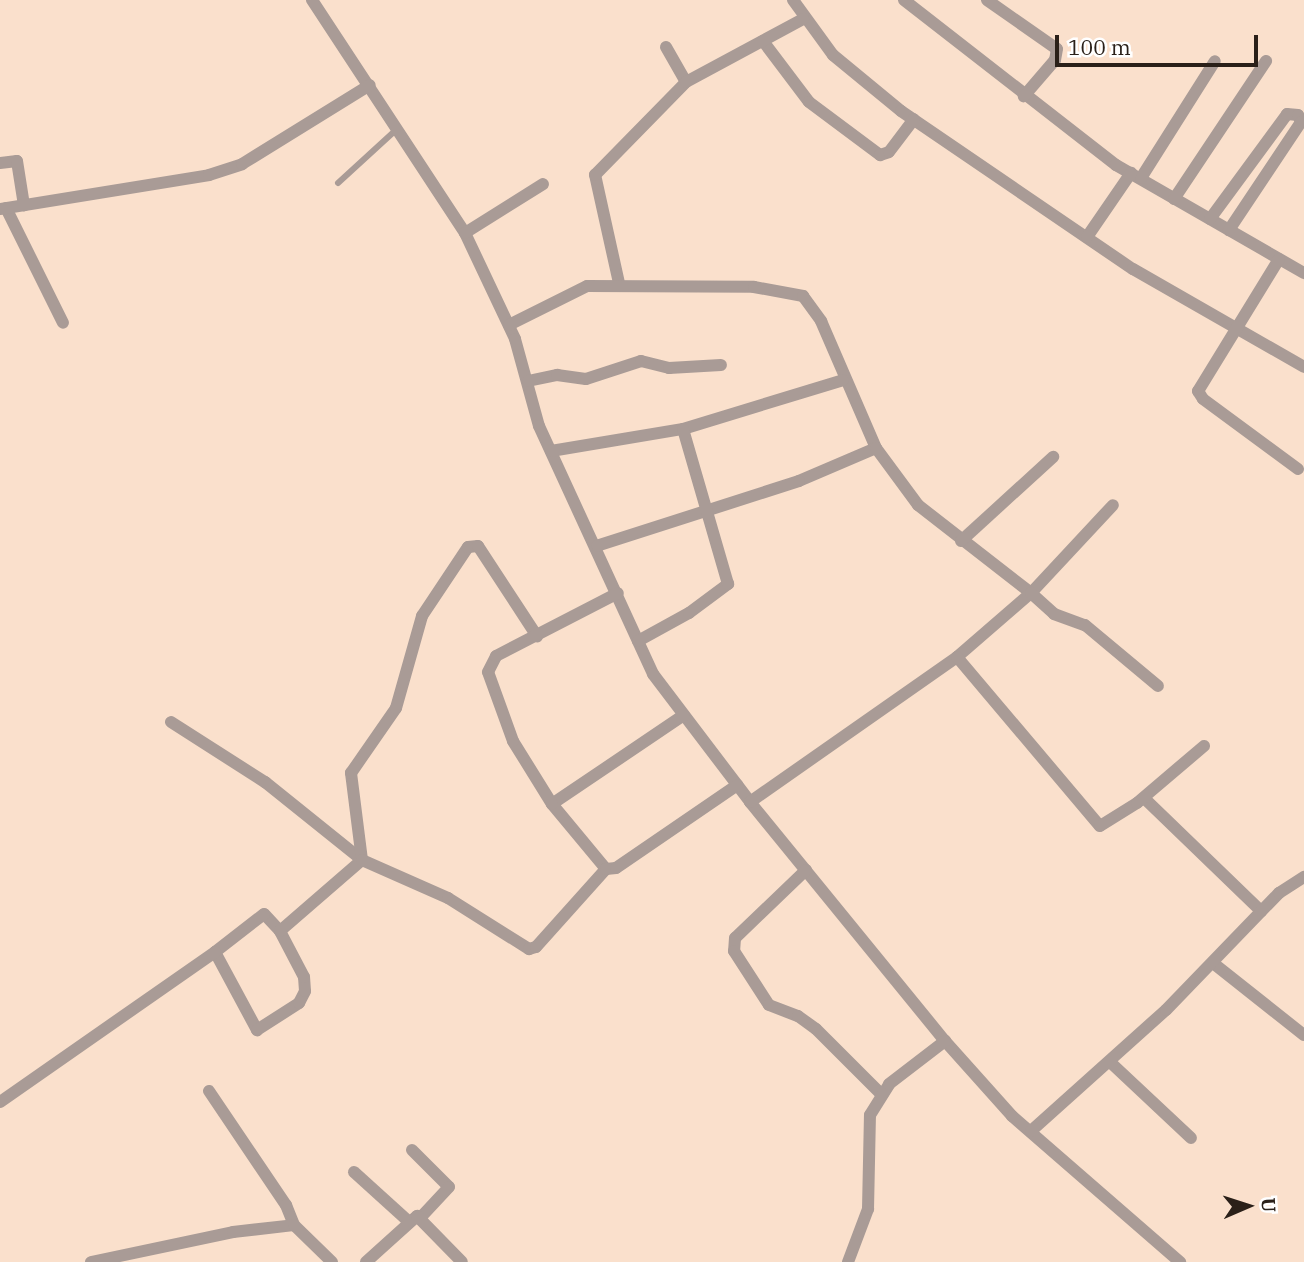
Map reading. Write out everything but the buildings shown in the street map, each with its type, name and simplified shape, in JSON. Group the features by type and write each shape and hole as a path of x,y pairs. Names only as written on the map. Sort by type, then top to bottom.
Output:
{"street":[{"path":"313,0 466,233 509,325 528,380 539,426 597,546 653,674 750,802 945,1041 1031,1131 1180,1262"},
{"path":"793,0 803,19 850,72 914,119 1087,237 1304,367"},
{"path":"904,0 1024,96 1136,176 1304,273"},
{"path":"987,0 1057,50 1055,60 1024,96"},
{"path":"619,283 595,175 687,82 803,19"},
{"path":"763,41 809,102 880,155 889,152 914,119"},
{"path":"666,47 687,82"},
{"path":"1087,237 1136,176 1215,61"},
{"path":"1174,199 1266,61"},
{"path":"63,323 3,209 209,175 242,164 370,85"},
{"path":"1210,219 1287,114 1298,115 1301,122 1229,230"},
{"path":"0,163 18,160 24,205"},
{"path":"466,233 543,184"},
{"path":"1279,259 1199,385 1199,395 1298,469"},
{"path":"509,325 587,286 619,283 754,287 803,296 821,321 843,380 876,448 918,505 1054,614 1085,625 1158,686"},
{"path":"528,380 557,375 586,379 641,361 669,368 721,365"},
{"path":"551,451 683,429 843,380"},
{"path":"638,641 688,614 728,584 683,429"},
{"path":"597,546 799,481 876,448"},
{"path":"961,541 1053,457"},
{"path":"750,802 957,657 1031,593 1113,505"},
{"path":"362,860 351,773 396,708 411,641 422,616 468,547 478,546 537,636"},
{"path":"606,869 552,804 513,741 488,672 496,656 618,593"},
{"path":"957,657 1096,824 1112,822 1205,746"},
{"path":"552,804 684,715"},
{"path":"171,722 265,782 362,860 449,898 529,949 536,947 606,869 616,868 737,785"},
{"path":"1144,798 1261,911"},
{"path":"279,931 362,860"},
{"path":"806,870 735,938 734,951 769,1005 798,1016 816,1029 881,1094"},
{"path":"1031,1131 1110,1062 1213,963 1261,911 1304,877"},
{"path":"0,1102 215,952 264,914 279,931 304,977 305,990 299,1003 262,1029 253,1028 215,952"},
{"path":"1213,963 1304,1035"},
{"path":"848,1262 866,1225 870,1115 881,1094 945,1041"},
{"path":"1110,1062 1191,1138"},
{"path":"209,1091 294,1225 332,1262"},
{"path":"366,1262 447,1194 449,1186 412,1150"},
{"path":"354,1172 414,1219 462,1262"},
{"path":"91,1262 138,1256 294,1225"}],"lane":[{"path":"338,183 398,127"}]}
